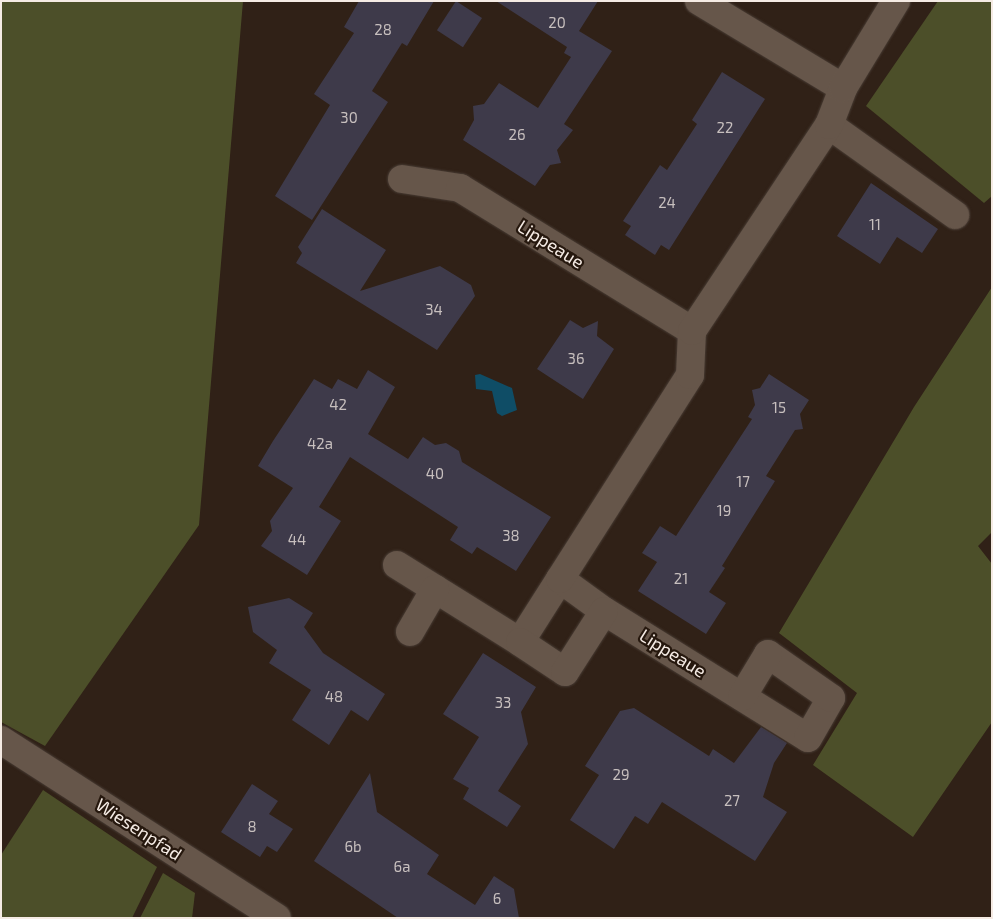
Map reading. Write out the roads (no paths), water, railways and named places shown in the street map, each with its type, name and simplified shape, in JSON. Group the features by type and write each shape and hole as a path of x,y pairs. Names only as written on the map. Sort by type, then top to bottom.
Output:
{"street":[{"path":"699,1 843,88"},
{"path":"520,642 690,375 692,332 829,125 843,88 896,1"},
{"path":"829,125 955,215"},
{"name":"Lippeaue","path":"402,179 460,188 692,332"},
{"path":"397,564 565,672 604,611"},
{"name":"Lippeaue","path":"560,579 604,611 742,697"},
{"path":"410,632 436,589"},
{"name":"Wiesenpfad","path":"1,740 277,918"}],"water":[{"path":"480,374 512,388 517,410 502,416 497,413 492,391 476,389 475,375"}]}
